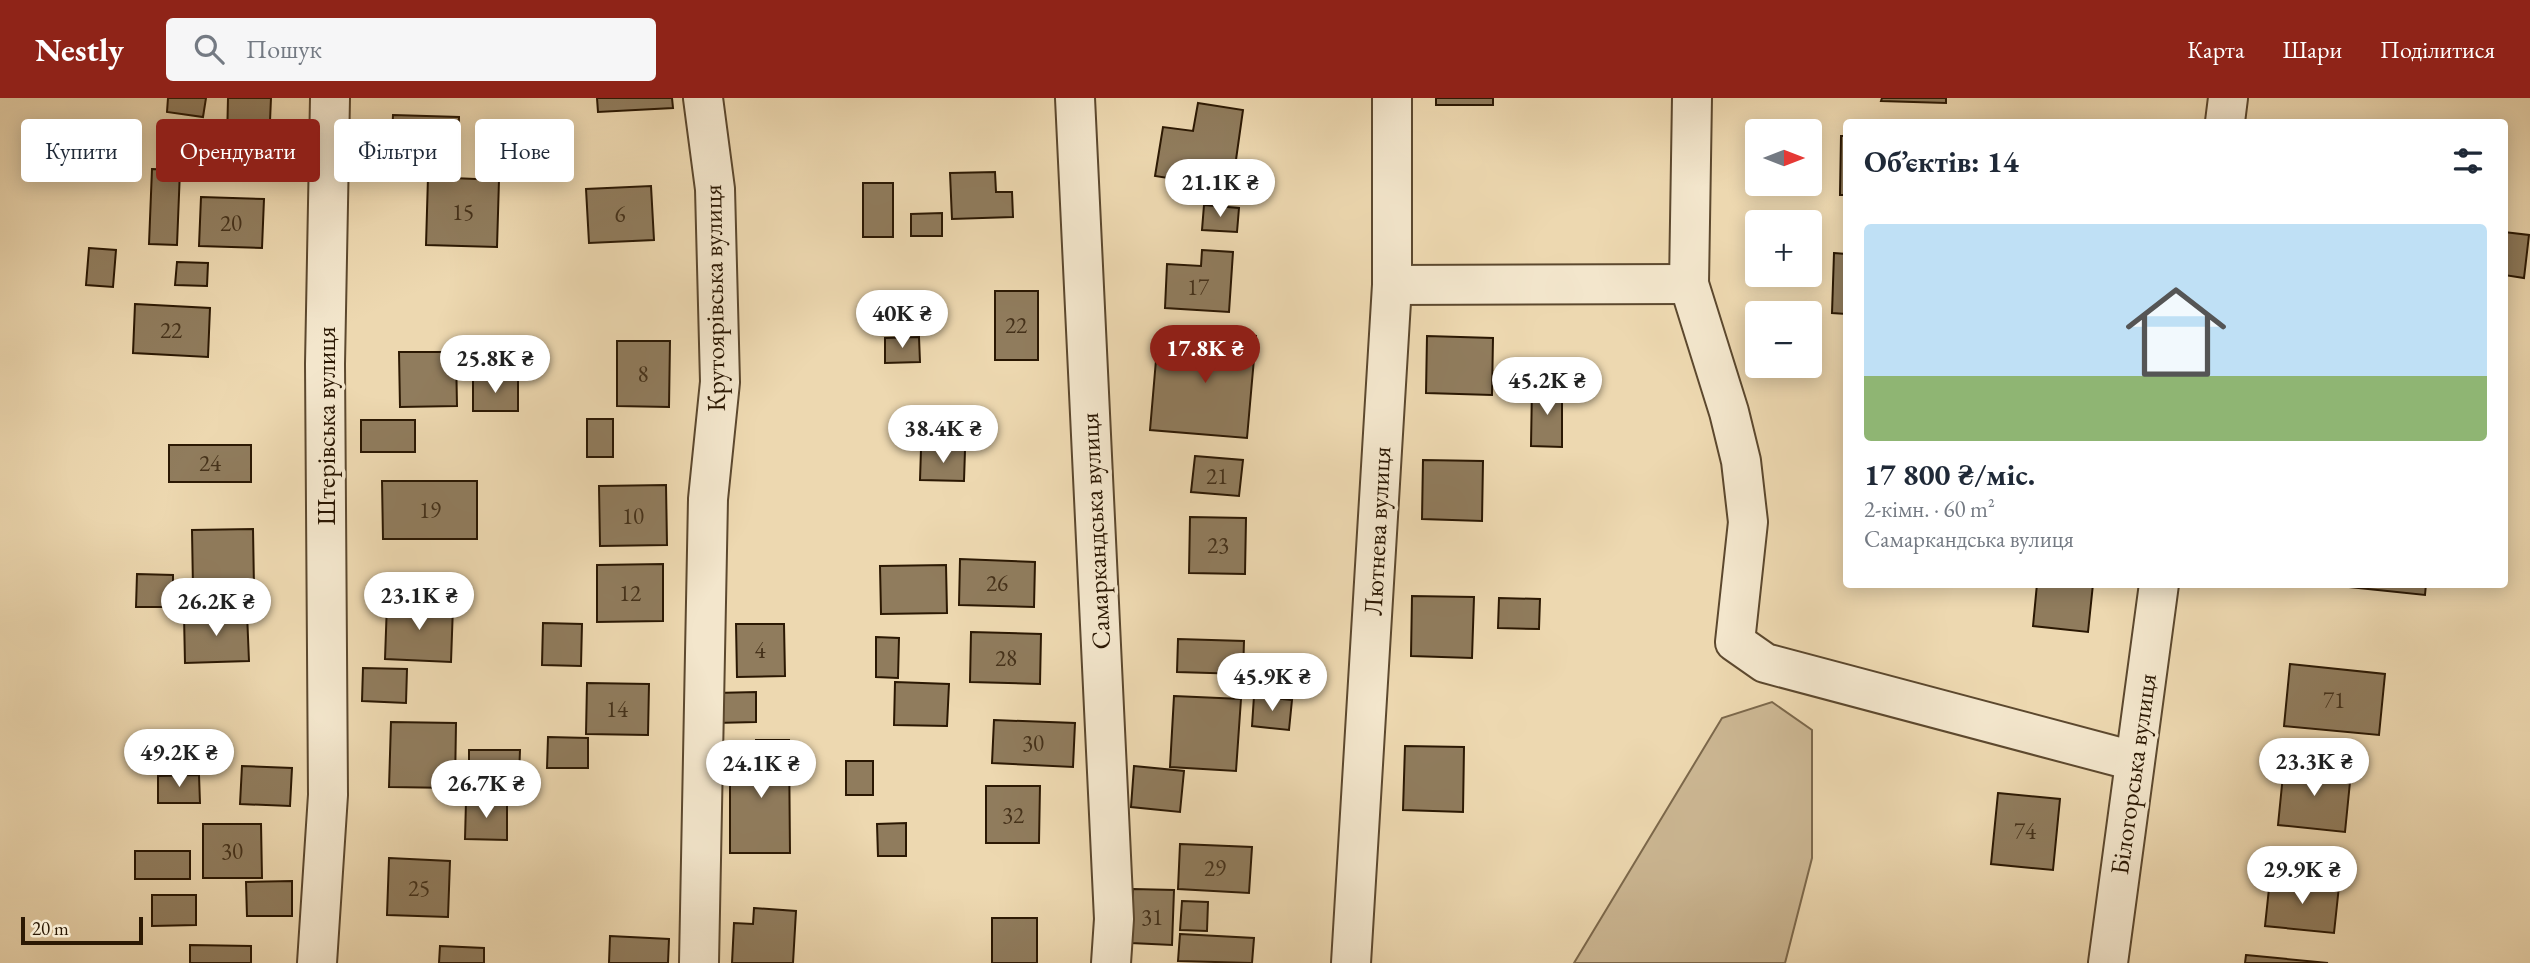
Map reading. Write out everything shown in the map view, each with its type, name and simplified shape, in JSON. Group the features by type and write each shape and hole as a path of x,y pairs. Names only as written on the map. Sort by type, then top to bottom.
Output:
{"street":[{"name":"Штерівська вулиця","path":"317,963 328,796 325,364 330,98"},
{"name":"Крутоярівська вулиця","path":"699,963 708,499 720,382 715,189 703,98"},
{"name":"Самаркандська вулиця","path":"1075,98 1114,919 1111,963"},
{"name":"Лютнева вулиця","path":"1351,963 1392,285 1392,98"},
{"path":"1692,98 1689,284 1729,412 1741,461 1748,522 1735,642 1765,663 2134,761"},
{"path":"2225,119 2228,98"},
{"path":"1392,285 1689,284"},
{"name":"Білогорська вулиця","path":"2108,963 2158,588"}],"shaded area":[{"path":"1772,702 1812,730 1812,858 1785,963 1574,963 1722,718"}],"building":[{"path":"168,98 206,98 203,117 167,112"},
{"path":"228,98 271,98 270,119 228,119"},
{"path":"597,98 672,98 673,108 598,112"},
{"path":"1436,98 1493,98 1493,105 1436,105"},
{"path":"1882,98 1946,98 1946,103 1881,101"},
{"path":"1198,103 1243,110 1232,188 1155,176 1163,127 1193,131"},
{"path":"393,115 459,117 459,119 393,119"},
{"path":"1841,136 1843,136 1843,195 1840,195"},
{"path":"152,169 156,169 156,182 180,182 177,245 149,244"},
{"path":"995,172 996,192 1012,192 1013,217 952,219 950,173"},
{"path":"461,178 475,179 475,182 499,182 497,247 426,245 428,182 461,182"},
{"path":"863,183 893,183 893,237 863,237"},
{"path":"651,186 654,240 589,243 586,189"},
{"path":"201,197 264,199 262,248 199,246"},
{"path":"1204,205 1239,208 1237,232 1202,230"},
{"path":"942,213 942,236 911,236 911,214"},
{"path":"2508,232 2529,235 2524,278 2508,276"},
{"path":"89,248 116,250 113,287 86,285"},
{"path":"1202,250 1233,252 1229,312 1165,308 1167,264 1201,266"},
{"path":"1834,253 1843,254 1843,314 1832,313"},
{"path":"177,262 208,263 207,286 175,285"},
{"path":"995,291 1038,291 1038,360 995,360"},
{"path":"135,304 210,308 208,357 133,353"},
{"path":"1173,329 1256,336 1247,438 1150,430 1156,360 1170,361"},
{"path":"1427,336 1493,338 1492,395 1426,393"},
{"path":"919,337 920,362 885,363 885,338"},
{"path":"617,341 670,341 669,407 617,406"},
{"path":"399,352 456,352 457,406 400,407"},
{"path":"473,379 518,379 518,411 473,411"},
{"path":"1532,386 1562,387 1562,447 1531,446"},
{"path":"587,419 613,419 613,457 587,457"},
{"path":"361,420 415,420 415,452 361,452"},
{"path":"169,445 251,445 251,482 169,482"},
{"path":"921,449 965,450 964,481 920,480"},
{"path":"1195,456 1243,460 1239,496 1191,492"},
{"path":"1423,460 1483,461 1482,521 1422,519"},
{"path":"382,481 477,481 477,539 383,539"},
{"path":"666,485 667,545 600,546 599,486"},
{"path":"1190,517 1246,518 1245,574 1189,573"},
{"path":"253,529 254,588 193,589 192,530"},
{"path":"960,559 1035,562 1034,607 959,605"},
{"path":"663,564 663,621 597,622 597,565"},
{"path":"946,565 947,613 881,614 880,566"},
{"path":"137,574 173,575 173,607 136,607"},
{"path":"2037,588 2093,588 2088,632 2033,626"},
{"path":"2359,588 2426,588 2425,595"},
{"path":"1412,596 1474,597 1472,658 1411,656"},
{"path":"1499,598 1540,599 1539,629 1498,628"},
{"path":"387,603 453,606 451,662 385,659"},
{"path":"247,613 249,661 185,663 184,615"},
{"path":"543,623 582,624 581,666 542,665"},
{"path":"736,624 784,624 785,676 737,677"},
{"path":"971,632 1041,634 1040,684 970,682"},
{"path":"876,637 899,638 898,678 876,677"},
{"path":"1178,639 1244,641 1243,674 1177,672"},
{"path":"2290,664 2385,674 2379,735 2284,726"},
{"path":"363,668 407,669 406,703 362,701"},
{"path":"895,682 949,684 947,726 894,725"},
{"path":"587,683 649,684 648,735 586,734"},
{"path":"756,692 756,722 715,723 715,693"},
{"path":"1174,696 1241,699 1236,771 1170,767"},
{"path":"1254,696 1292,700 1289,730 1252,726"},
{"path":"994,720 1075,723 1073,767 992,763"},
{"path":"391,722 456,723 455,788 389,787"},
{"path":"548,737 588,738 588,768 547,768"},
{"path":"756,740 789,740 790,853 730,853 730,758 756,757"},
{"path":"1405,746 1464,747 1463,812 1403,810"},
{"path":"469,750 520,750 519,777 469,776"},
{"path":"846,761 873,761 873,795 846,795"},
{"path":"2284,765 2351,772 2345,832 2278,825"},
{"path":"242,766 292,768 290,806 240,804"},
{"path":"1134,766 1184,771 1180,812 1131,807"},
{"path":"199,775 200,803 158,803 158,776"},
{"path":"986,786 1040,786 1039,843 986,843"},
{"path":"1998,793 2060,799 2053,870 1991,864"},
{"path":"466,801 507,801 507,840 465,839"},
{"path":"906,823 906,856 878,856 877,824"},
{"path":"203,824 261,824 262,878 203,878"},
{"path":"1180,844 1252,847 1249,893 1178,889"},
{"path":"135,851 190,851 190,879 135,879"},
{"path":"389,858 450,861 448,917 387,915"},
{"path":"2270,879 2339,886 2334,933 2265,926"},
{"path":"292,881 292,916 247,916 246,882"},
{"path":"1133,889 1174,890 1172,945 1131,943"},
{"path":"152,895 196,895 196,925 152,926"},
{"path":"1182,901 1208,902 1207,931 1180,930"},
{"path":"754,908 796,911 793,963 732,963 734,923 753,924"},
{"path":"992,918 1037,918 1037,963 992,963"},
{"path":"1180,934 1254,938 1252,963 1178,961"},
{"path":"610,936 669,939 668,963 609,963"},
{"path":"190,945 251,946 251,963 190,963"},
{"path":"440,946 484,948 484,963 439,963"},
{"path":"2246,955 2328,963 2245,963"}]}
